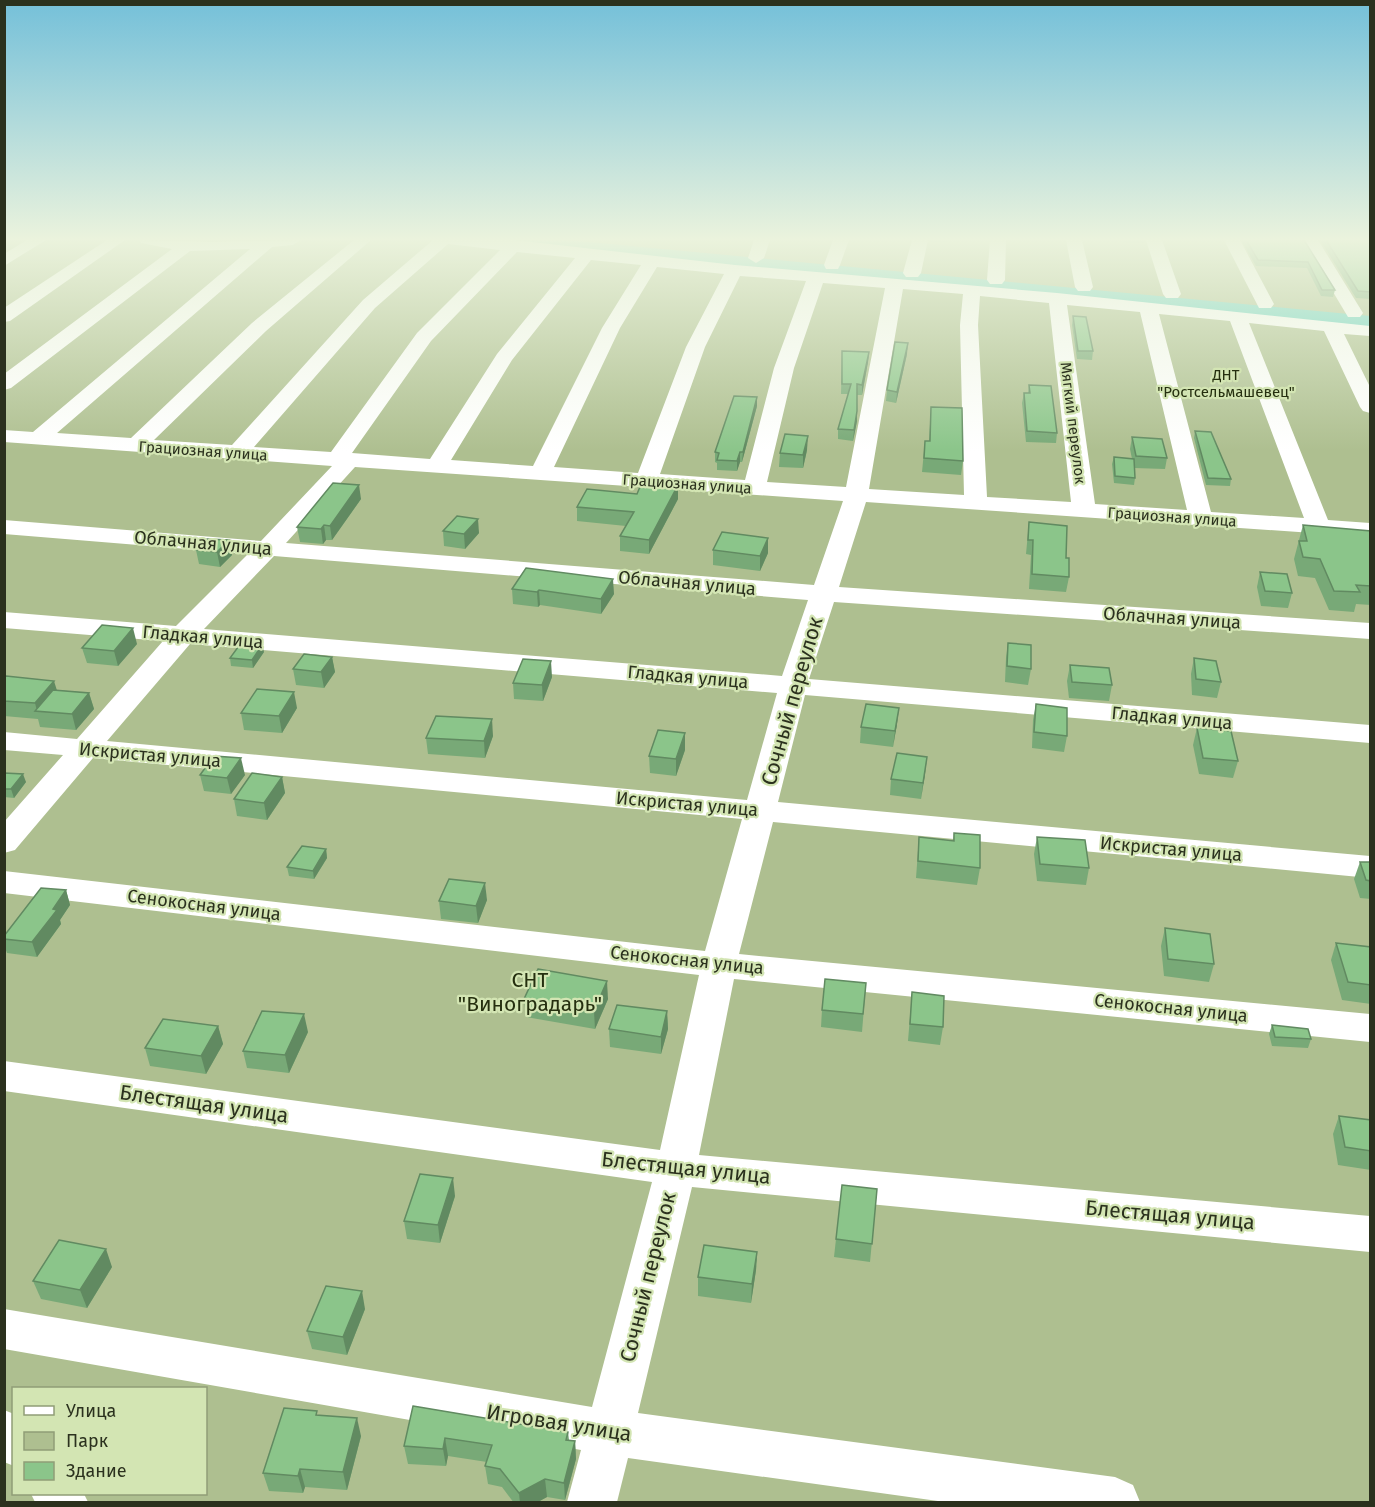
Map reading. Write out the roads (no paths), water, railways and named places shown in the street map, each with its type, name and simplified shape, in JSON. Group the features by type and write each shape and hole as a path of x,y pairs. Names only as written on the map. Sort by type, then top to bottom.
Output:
{"street":[{"path":"4,384 101,310"},
{"path":"40,437 188,310"},
{"path":"135,446 279,310"},
{"path":"237,453 363,310"},
{"path":"4,843 182,636 268,548 342,460 424,337 450,310"},
{"path":"436,467 504,358 542,310"},
{"path":"540,474 623,310"},
{"path":"646,481 688,364 711,310"},
{"path":"754,489 784,368 808,310"},
{"name":"Сочный переулок","path":"592,1503 608,1432 676,1169 719,965 793,686 856,496 889,310"},
{"path":"970,310 976,504"},
{"name":"Мягкий переулок","path":"1060,310 1084,511"},
{"path":"1149,310 1201,519"},
{"path":"1181,310 1371,332"},
{"path":"1326,310 1362,314"},
{"path":"1237,316 1319,527"},
{"path":"1331,327 1371,407"},
{"name":"Грациозная улица","path":"4,436 1371,530"},
{"name":"Облачная улица","path":"4,527 824,594 1371,631"},
{"name":"Гладкая улица","path":"4,620 1371,735"},
{"name":"Искристая улица","path":"4,741 1371,867"},
{"name":"Сенокосная улица","path":"4,882 719,965 1371,1028"},
{"name":"Блестящая улица","path":"4,1076 676,1169 1371,1234"},
{"name":"Игровая улица","path":"4,1329 608,1432 1115,1503"}],"waterway":[{"path":"1238,310 1370,323"}],"park label":[{"name":"ДНТ \"Ростсельмашевец\"","path":"1226,384"},
{"name":"СНТ \"Виноградарь\"","path":"530,992"}]}
